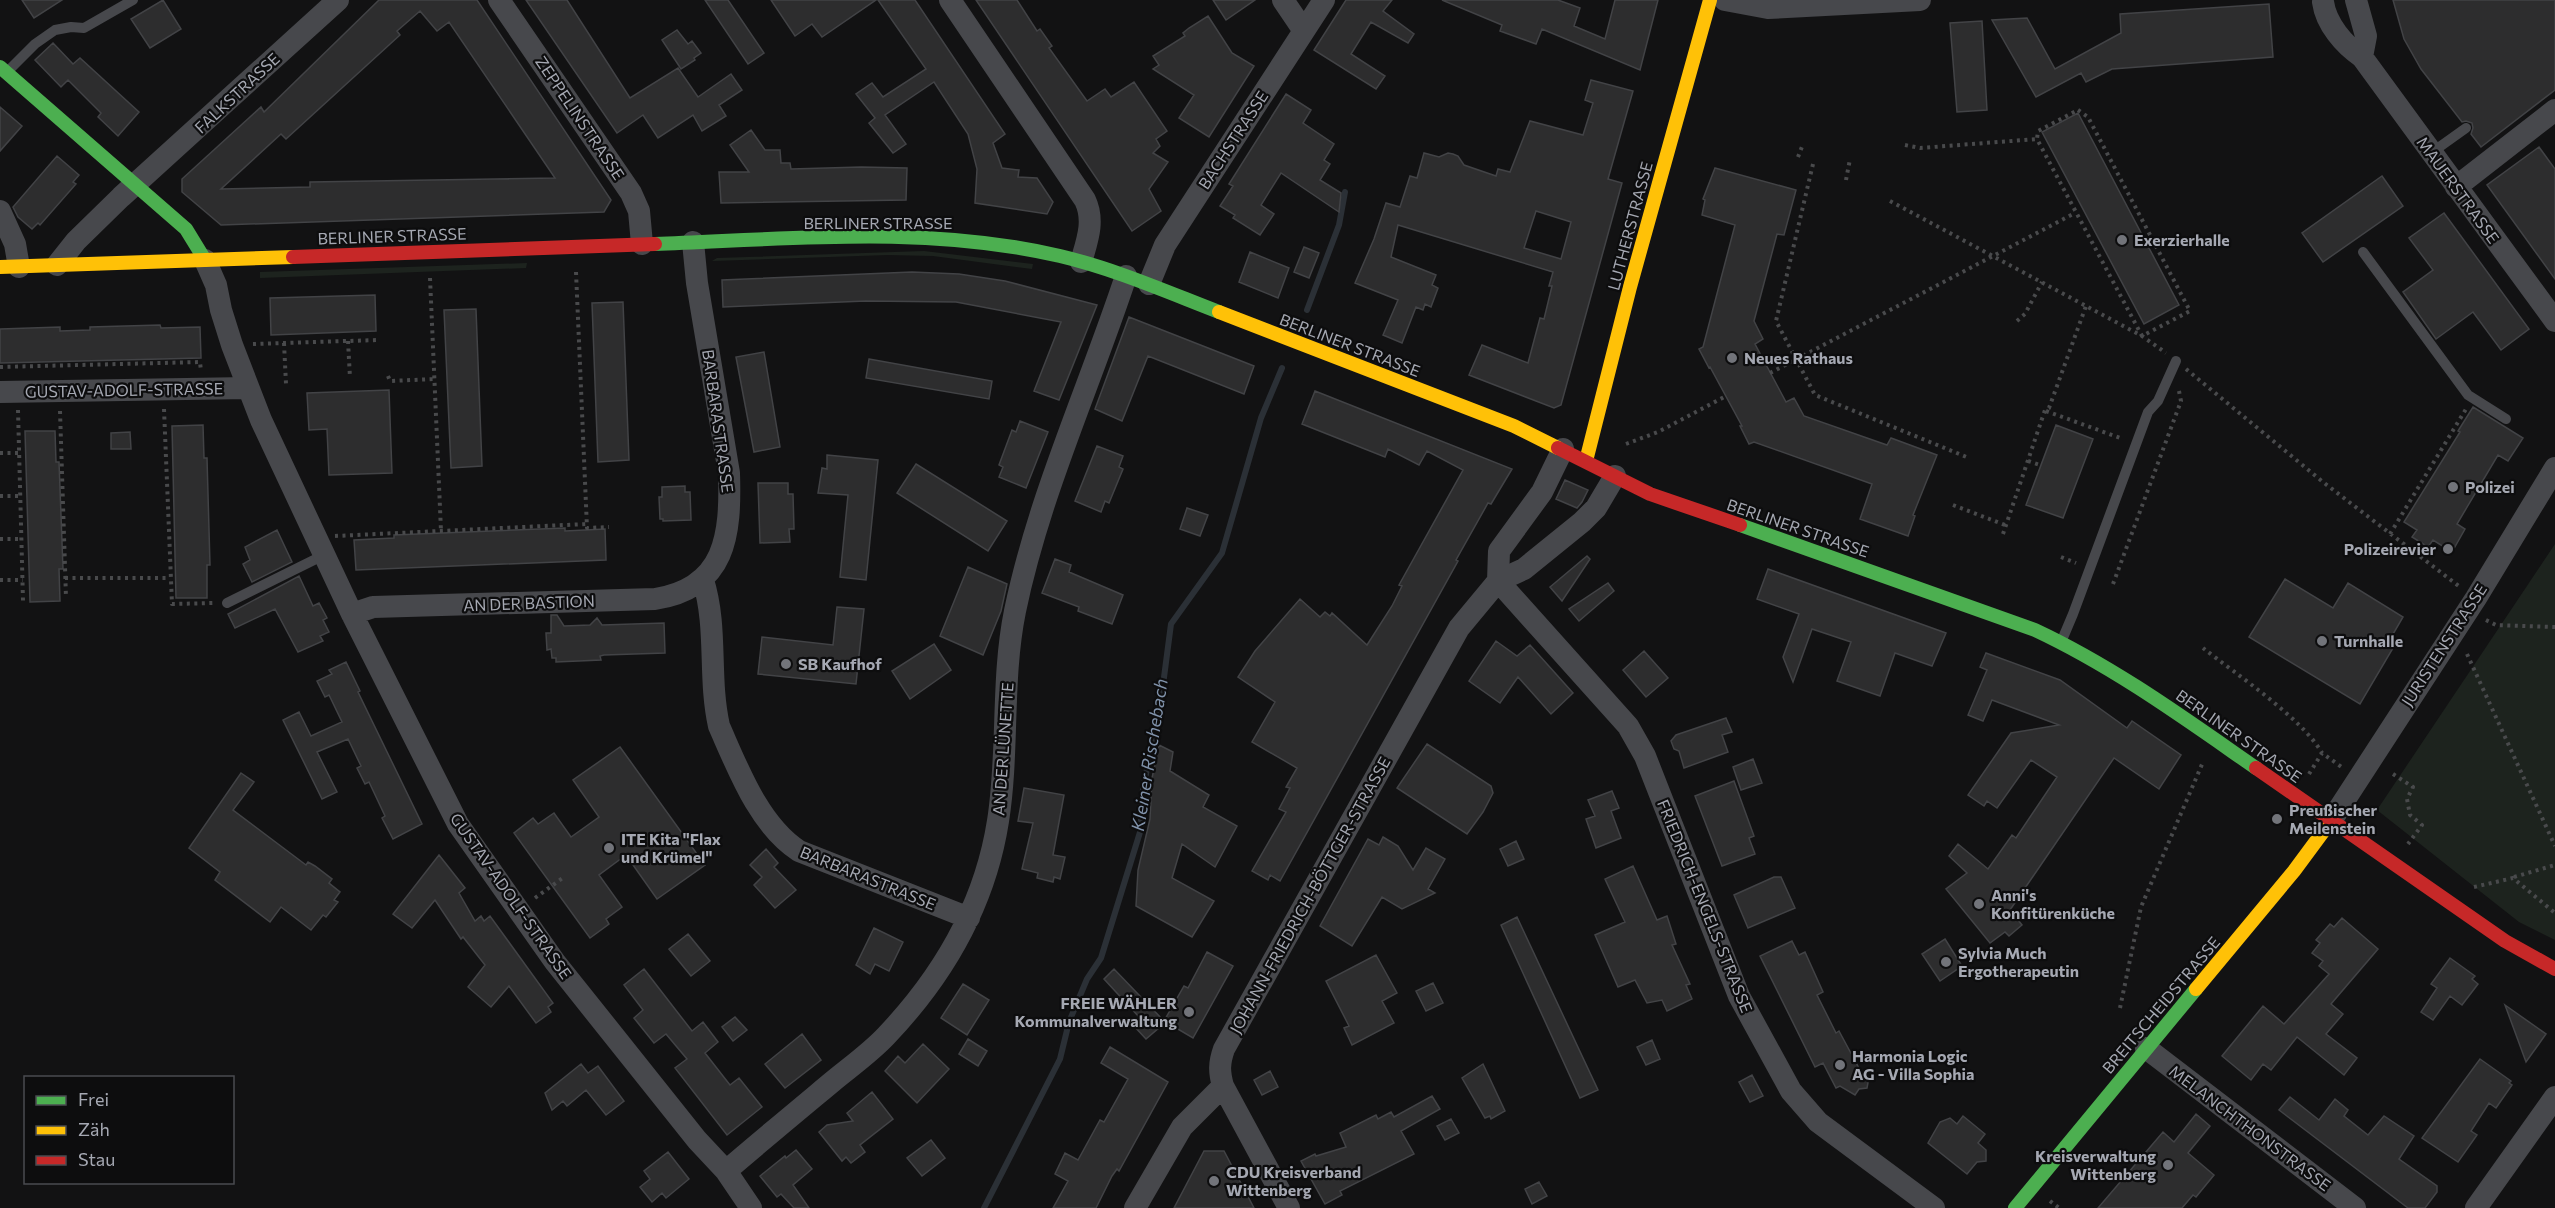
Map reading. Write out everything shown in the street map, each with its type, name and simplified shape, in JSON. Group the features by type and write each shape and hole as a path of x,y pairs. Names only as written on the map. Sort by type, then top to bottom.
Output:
{"main road":[{"name":"LUTHERSTRASSE","path":"1586,461 1634,275 1710,0"},
{"path":"4,70 186,230 205,260"},
{"name":"BERLINER STRASSE","path":"9,267 693,242 927,237 983,242 1081,262 1149,284 1514,426 1650,494 1977,608 2061,642 2145,691 2505,941 2555,969"},
{"name":"BREITSCHEIDSTRASSE","path":"2015,1208 2295,871 2331,821"}],"street":[{"name":"FALKSTRASSE","path":"57,265 76,241 135,185 338,0"},
{"name":"ZEPPELINSTRASSE","path":"499,0 631,193 639,211 642,244"},
{"path":"950,0 1085,200 1090,213 1090,228 1081,262"},
{"path":"1283,0 1304,31"},
{"name":"BACHSTRASSE","path":"1149,284 1165,245 1324,0"},
{"path":"1725,0 1768,8 1920,0"},
{"path":"2321,1 2340,5 2355,0 2366,36 2362,57"},
{"name":"MAUERSTRASSE","path":"2321,1 2324,14 2348,48 2362,57 2555,321"},
{"path":"2456,187 2555,110"},
{"path":"0,211 18,254 9,267"},
{"name":"BARBARASTRASSE","path":"693,242 696,283 729,473 728,530 715,565 703,580 711,605 715,709 718,726 767,822 782,840 799,851 969,918"},
{"name":"GUSTAV-ADOLF-STRASSE","path":"205,260 216,285 220,310 248,388 352,614 458,824 518,911 597,1016 697,1140 726,1171 752,1208"},
{"name":"AN DER LÜNETTE","path":"726,1171 885,1038 919,999 954,948 969,918 985,879 998,823 1005,769 1009,665 1014,614 1029,552 1044,499 1126,276"},
{"name":"GUSTAV-ADOLF-STRASSE","path":"9,392 248,388"},
{"path":"1497,581 1499,551 1542,492 1563,449"},
{"name":"JURISTENSTRASSE","path":"2331,821 2421,679 2476,598 2555,468"},
{"name":"JOHANN-FRIEDRICH-BÖTTGER-STRASSE","path":"1223,1086 1220,1062 1224,1049 1459,628 1497,581 1524,569 1596,508 1615,476"},
{"name":"AN DER BASTION","path":"352,614 373,607 655,599 674,596 703,580"},
{"name":"FRIEDRICH-ENGELS-STRASSE","path":"1497,581 1628,726 1645,756 1739,996 1791,1091 1818,1122 1934,1208"},
{"name":"MELANCHTHONSTRASSE","path":"2146,1048 2355,1208"},
{"path":"1135,1208 1182,1127 1223,1086 1289,1208"},
{"path":"2476,1208 2555,1097"}],"lane":[{"path":"4,70 55,30 71,27 84,28 133,0"},
{"path":"2431,153 2466,128"},
{"path":"2363,252 2468,395 2506,419"},
{"path":"2061,642 2148,412 2158,401 2176,361"},
{"path":"227,603 320,547"}],"path":[{"path":"2078,110 2088,117 2190,311 2142,336 2037,139 2038,131 2078,110"},
{"path":"1905,145 1920,148 2037,139"},
{"path":"1798,157 1803,144"},
{"path":"1846,180 1850,159"},
{"path":"1813,164 1776,321 1796,360 1815,395 1969,458"},
{"path":"1890,201 2142,336"},
{"path":"1770,373 2075,213"},
{"path":"576,271 586,472 586,528 609,527"},
{"path":"430,277 441,531"},
{"path":"2017,321 2025,314 2042,282"},
{"path":"2003,534 2045,410 2049,408 2086,306"},
{"path":"348,340 350,378"},
{"path":"232,345 378,340"},
{"path":"284,343 286,384"},
{"path":"0,367 200,362"},
{"path":"2185,378 2192,373 2323,482 2476,598"},
{"path":"388,376 390,381 434,379"},
{"path":"2113,584 2181,401 2178,384"},
{"path":"164,390 172,604 227,603"},
{"path":"9,392 20,453 23,601"},
{"path":"59,392 66,598"},
{"path":"1626,444 1658,432 1726,396"},
{"path":"2390,534 2472,398"},
{"path":"2045,410 2135,444"},
{"path":"0,453 20,453"},
{"path":"2028,461 2040,465"},
{"path":"0,496 21,496"},
{"path":"1953,506 2006,525"},
{"path":"320,547 332,536 586,524"},
{"path":"0,539 22,539"},
{"path":"65,578 170,578"},
{"path":"0,580 23,580"},
{"path":"2487,621 2496,625 2555,627"},
{"path":"2203,648 2258,690 2314,738 2322,753 2359,778"},
{"path":"2467,654 2555,846"},
{"path":"2120,1008 2141,907 2206,756 2216,740"},
{"path":"2309,774 2322,753"},
{"path":"2393,774 2413,787 2407,800 2410,815 2422,825 2394,865"},
{"path":"2453,905 2464,890 2555,865"},
{"path":"518,911 564,877"},
{"path":"2513,878 2555,914"}],"shaded area":[{"path":"924,251 1033,264 1032,269 933,256 888,255 712,261 717,258"},
{"path":"527,263 526,268 260,278 260,272"},
{"path":"2555,544 2555,940 2519,922 2377,810"}],"building":[{"path":"22,0 62,0 34,18"},
{"path":"163,0 181,29 150,48 131,19"},
{"path":"379,0 477,0 611,200 604,212 221,225 182,192 182,179 261,107 264,112","holes":["420,11 437,31 449,22 555,178 310,182 310,187 221,189 281,134 286,139 400,35 397,31"]},
{"path":"526,0 567,0 630,98 678,68 698,97 731,74 742,90 719,105 726,116 702,131 693,115 658,138 643,115 617,133"},
{"path":"705,0 728,0 764,53 748,64"},
{"path":"771,0 876,0 822,37 812,24 795,36"},
{"path":"878,0 915,0 1005,134 993,143 1002,168 1019,170 1018,177 1037,178 1053,202 1047,214 975,203 977,169 968,134 934,82 885,115 906,144 893,153 869,123 875,118 856,94 872,83 883,97 926,69"},
{"path":"976,0 1017,0 1037,31 1040,29 1052,46 1049,48 1087,101 1105,89 1111,97 1134,82 1167,131 1156,139 1160,146 1153,153 1168,162 1149,189 1161,211 1132,231"},
{"path":"1213,0 1255,0 1226,20"},
{"path":"1346,0 1392,0 1383,11 1414,34 1408,43 1371,22 1351,54 1385,76 1376,89 1314,50"},
{"path":"1442,0 1558,0 1580,8 1574,26 1605,39 1615,0 1658,0 1640,70 1542,29 1536,44 1500,31 1502,25"},
{"path":"2393,0 2555,0 2555,90 2481,147 2471,134 2472,123 2462,122 2421,69 2404,39"},
{"path":"2269,4 2273,57 2112,69 2086,82 2081,73 2036,97 1992,20 2027,18 2055,69 2121,33 2120,14"},
{"path":"1208,16 1232,53 1254,66 1209,137 1179,118 1194,95 1153,69 1159,65 1153,56 1185,36 1183,33"},
{"path":"1982,21 1987,110 1957,112 1950,23"},
{"path":"677,30 688,44 692,41 701,53 681,69 662,40"},
{"path":"53,43 73,64 80,58 139,112 118,136 98,117 101,113 68,80 61,87 35,60"},
{"path":"1591,80 1633,91 1608,179 1622,183 1561,405 1554,408 1469,375 1482,345 1528,363 1540,318 1544,319 1553,272 1398,225 1391,257 1436,275 1432,285 1438,288 1431,307 1425,304 1423,310 1416,307 1402,343 1383,335 1398,300 1355,283 1374,239 1386,203 1400,207 1410,176 1417,178 1424,153 1439,157 1448,153 1453,154 1458,156 1464,165 1496,176 1498,169 1510,172 1530,121 1583,135 1593,103 1585,100","holes":["1536,211 1571,222 1561,259 1524,248"]},
{"path":"1286,94 1311,110 1303,123 1334,144 1324,160 1330,164 1320,180 1341,193 1339,212 1281,173 1261,205 1274,214 1260,235 1233,218 1235,215 1220,206 1233,186 1229,184"},
{"path":"0,107 22,126 0,151"},
{"name":"Exerzierhalle","path":"2078,113 2179,305 2144,324 2042,132"},
{"path":"751,130 765,150 780,150 781,163 790,163 791,169 907,168 906,200 721,203 719,172 749,172 730,145"},
{"path":"2539,147 2555,169 2555,279 2487,185"},
{"path":"57,156 79,175 73,182 76,184 40,225 38,223 32,229 18,217 13,207"},
{"name":"Neues Rathaus","path":"1715,168 1796,190 1784,235 1777,234 1754,321 1763,339 1755,344 1786,402 1794,398 1804,416 1887,445 1891,438 1937,455 1913,515 1915,516 1908,536 1860,519 1872,484 1754,442 1749,444 1740,426 1742,426 1699,349 1703,347 1735,225 1702,215 1705,200 1703,199"},
{"path":"2382,176 2403,206 2323,262 2302,233"},
{"path":"2444,213 2529,329 2501,350 2473,312 2436,339 2403,292 2433,270 2409,238"},
{"path":"1304,247 1319,253 1309,278 1294,272"},
{"path":"1250,252 1289,268 1278,298 1239,282"},
{"path":"912,272 959,274 1005,281 1097,305 1059,400 1034,391 1061,322 956,302 866,301 723,307 722,280"},
{"path":"375,295 376,331 271,335 270,298"},
{"path":"623,302 629,460 598,462 592,303"},
{"path":"476,309 482,466 451,468 444,310"},
{"path":"1129,317 1254,366 1244,394 1148,356 1122,421 1095,409"},
{"path":"160,325 161,328 200,327 201,358 0,363 0,329 60,327 60,331 90,330 90,327"},
{"path":"764,352 780,447 754,452 736,357"},
{"path":"869,359 992,381 989,399 866,378"},
{"path":"389,390 392,473 329,475 327,429 309,430 307,393"},
{"path":"1315,391 1512,469 1491,504 1488,503 1280,881 1270,875 1268,880 1252,871 1286,812 1279,809 1290,788 1286,787 1297,768 1252,742 1275,702 1238,677 1255,651 1300,599 1320,617 1325,612 1330,616 1332,613 1367,645 1392,606 1402,586 1399,585 1463,470 1427,451 1419,465 1388,449 1385,457 1302,424"},
{"name":"Polizei","path":"2473,407 2523,438 2508,461 2498,455 2457,524 2465,529 2452,552 2433,540 2428,547 2412,537 2417,530 2404,522"},
{"path":"1020,421 1048,432 1026,488 999,477 1003,467 999,465 1012,430 1016,432"},
{"path":"203,425 204,458 207,458 210,565 207,565 207,598 176,598 172,426"},
{"path":"2056,425 2093,439 2063,518 2026,505"},
{"path":"25,431 55,431 56,462 59,462 63,569 59,569 60,601 30,602"},
{"path":"130,432 131,449 111,449 111,433"},
{"path":"1097,446 1123,456 1119,467 1123,469 1109,503 1105,501 1101,512 1075,501"},
{"path":"827,455 878,460 866,580 840,577 848,495 818,493 822,468 827,469"},
{"path":"916,464 1007,521 988,551 897,493"},
{"path":"1565,480 1588,490 1577,508 1556,499"},
{"path":"758,483 788,483 788,494 793,494 794,529 789,529 790,542 760,543"},
{"path":"685,486 685,492 690,492 691,520 663,521 660,519 659,497 662,497 662,487"},
{"path":"1187,508 1208,515 1200,536 1180,529"},
{"path":"565,528 565,531 605,529 606,560 356,570 354,540 394,538 394,535"},
{"path":"277,530 292,562 252,582 243,564 250,560 245,547"},
{"path":"1587,556 1590,559 1562,601 1550,587"},
{"path":"1055,559 1071,565 1069,572 1123,595 1112,624 1078,611 1079,607 1042,593"},
{"path":"968,567 1007,584 1001,611 983,655 940,636"},
{"path":"1768,569 1946,633 1932,666 1895,653 1880,696 1837,681 1851,642 1812,629 1793,682 1783,657 1799,614 1757,599"},
{"path":"299,576 313,606 319,603 327,618 323,620 329,632 320,636 323,641 298,652 275,609 235,628 228,614"},
{"name":"Turnhalle","path":"2285,579 2333,608 2348,583 2403,617 2389,641 2396,643 2360,704 2249,637"},
{"path":"1608,583 1614,591 1579,621 1569,609"},
{"path":"837,607 864,609 856,684 758,674 762,637 833,645"},
{"path":"551,615 557,615 564,626 590,625 597,618 602,625 664,623 665,653 604,655 600,656 601,660 556,662 556,658 552,658 551,649 547,650 546,633 551,633"},
{"path":"1496,641 1517,656 1530,645 1573,693 1551,714 1518,677 1500,703 1469,681"},
{"path":"934,644 951,670 910,699 892,671"},
{"path":"1644,651 1668,678 1646,697 1623,670"},
{"path":"1986,653 2060,680 2127,728 2132,721 2181,755 2159,789 2114,758 2010,910 2022,925 2009,936 2005,932 1990,943 1946,889 1967,873 1949,856 1958,844 1988,869 2012,835 2016,838 2057,777 2031,760 1997,808 1987,801 1984,806 1968,795 2011,733 2059,725 1992,700 1983,721 1968,715 1987,670 1980,667"},
{"path":"346,662 360,691 358,692 422,824 393,839 382,818 385,816 369,782 365,784 357,768 361,766 348,739 317,752 337,792 322,799 283,720 299,712 311,736 342,722 329,695 325,697 317,681 332,674 329,670"},
{"path":"1726,718 1732,732 1722,735 1728,752 1684,768 1679,751 1674,749 1671,741 1676,735"},
{"path":"1427,744 1491,786 1493,793 1467,834 1397,788"},
{"path":"1159,745 1173,752 1170,771 1209,795 1203,807 1237,826 1215,867 1182,844 1172,878 1214,901 1192,937 1136,906 1138,870 1150,819 1152,778"},
{"name":"ITE Kita \"Flax und Krümel\"","path":"620,747 705,865 657,899 626,855 599,875 622,907 606,919 609,924 590,938 514,833 533,818 538,824 554,813 571,837 599,817 573,780"},
{"path":"1753,759 1762,783 1741,790 1733,767"},
{"path":"241,773 254,782 233,810 306,865 308,862 332,879 329,883 340,892 334,900 338,902 311,930 281,907 270,922 215,880 220,872 189,848"},
{"path":"1734,781 1754,836 1749,838 1755,854 1722,866 1695,796"},
{"path":"1024,788 1064,795 1053,855 1065,857 1060,879 1054,877 1053,882 1037,878 1038,873 1022,869 1033,823 1018,821"},
{"path":"1612,791 1619,808 1611,811 1621,838 1596,848 1586,819 1595,816 1588,800"},
{"path":"1383,837 1398,846 1413,870 1426,848 1445,859 1428,889 1435,893 1402,909 1382,897 1352,946 1320,926 1368,839 1379,845"},
{"path":"1516,841 1524,859 1508,866 1500,849"},
{"path":"766,849 778,863 774,867 796,890 775,908 754,885 762,877 750,865"},
{"path":"439,855 465,888 459,893 475,921 481,916 484,921 490,916 553,1003 548,1007 551,1012 536,1023 509,986 491,1007 468,987 485,965 463,937 461,939 435,900 412,928 393,914"},
{"path":"1633,866 1657,920 1667,916 1676,944 1672,945 1690,984 1686,985 1692,999 1667,1011 1662,1000 1647,1003 1635,980 1618,987 1595,935 1625,922 1605,879"},
{"path":"1774,877 1781,877 1795,908 1748,928 1734,895"},
{"path":"1517,917 1598,1090 1580,1098 1501,925"},
{"path":"2342,918 2378,949 2331,1004 2343,1014 2326,1034 2357,1058 2344,1075 2297,1037 2271,1070 2263,1064 2251,1080 2222,1056 2263,1006 2284,1024 2329,974 2319,966 2323,961 2312,953 2320,943 2316,940 2330,924 2334,927"},
{"path":"874,928 903,942 889,971 875,964 870,974 856,965"},
{"path":"688,934 710,961 691,976 669,949"},
{"name":"Sylvia Much Ergotherapeutin","path":"1945,939 1962,966 1940,981 1922,954"},
{"path":"1792,941 1799,955 1805,952 1823,992 1817,995 1836,1033 1839,1031 1860,1070 1869,1077 1867,1088 1859,1089 1855,1095 1840,1086 1836,1088 1823,1063 1815,1067 1760,956"},
{"path":"1207,952 1233,966 1193,1038 1166,1022 1146,1039 1133,1025 1140,1018 1104,979 1114,969 1164,1021 1184,986 1188,988"},
{"path":"1376,955 1397,993 1382,1001 1394,1023 1352,1045 1344,1028 1349,1026 1326,981"},
{"path":"2450,958 2475,976 2472,979 2478,984 2462,1005 2450,996 2433,1020 2421,1012 2437,988 2431,984"},
{"path":"644,969 692,1031 703,1022 718,1042 705,1053 730,1085 739,1078 762,1107 727,1135 675,1068 687,1059 666,1034 654,1043 634,1018 643,1010 624,985"},
{"path":"1433,983 1443,1003 1426,1011 1416,991"},
{"path":"963,984 989,1000 967,1035 941,1018"},
{"path":"2505,1005 2546,1034 2526,1062"},
{"path":"735,1017 747,1030 733,1041 722,1027"},
{"path":"802,1034 821,1060 785,1088 765,1064"},
{"path":"968,1039 987,1051 978,1066 959,1054"},
{"path":"1652,1040 1660,1059 1646,1065 1637,1047"},
{"path":"923,1044 949,1069 917,1103 885,1071 898,1056 905,1063"},
{"path":"1110,1047 1168,1082 1119,1171 1117,1169 1112,1176 1096,1208 1053,1208 1068,1181 1055,1174 1065,1153 1078,1160 1100,1120 1104,1122 1128,1079 1101,1063"},
{"path":"2480,1059 2511,1081 2509,1083 2512,1085 2496,1108 2489,1103 2471,1131 2477,1135 2458,1162 2422,1138"},
{"path":"581,1064 588,1073 598,1066 624,1101 606,1115 586,1090 567,1106 563,1101 552,1110 545,1093"},
{"path":"1483,1064 1505,1111 1491,1119 1490,1116 1485,1118 1462,1078"},
{"path":"1270,1071 1278,1087 1262,1095 1254,1080"},
{"path":"1752,1075 1763,1096 1750,1102 1739,1082"},
{"path":"872,1092 893,1119 860,1145 865,1152 851,1163 846,1157 842,1161 819,1132 827,1125 853,1121 847,1113"},
{"path":"1432,1096 1440,1109 1401,1131 1414,1154 1340,1191 1342,1195 1325,1204 1301,1161 1315,1154 1316,1156 1346,1147 1340,1133 1376,1115 1378,1119 1391,1112 1394,1117"},
{"path":"2290,1097 2319,1120 2335,1099 2348,1110 2344,1116 2368,1135 2384,1116 2414,1136 2399,1159 2437,1186 2437,1192 2425,1208 2408,1208 2279,1110"},
{"name":"Kreisverwaltung Wittenberg","path":"2196,1114 2210,1126 2188,1153 2214,1175 2196,1197 2193,1195 2182,1208 2098,1208 2163,1132 2174,1142"},
{"path":"1963,1116 1985,1134 1978,1143 1986,1150 1986,1161 1977,1162 1967,1174 1928,1143 1940,1122 1950,1118 1957,1124"},
{"path":"1451,1119 1459,1133 1445,1140 1437,1126"},
{"path":"931,1140 945,1158 922,1176 907,1158"},
{"path":"796,1150 812,1169 793,1185 809,1208 794,1208 781,1194 777,1197 760,1176"},
{"name":"CDU Kreisverband Wittenberg","path":"1204,1151 1224,1151 1254,1208 1174,1208"},
{"path":"668,1152 689,1179 666,1198 662,1193 652,1202 640,1187 650,1179 644,1171"},
{"path":"1539,1182 1547,1196 1532,1204 1525,1189"}],"waterway":[{"name":"Kleiner Rischebach","path":"1307,310 1339,225 1345,192"},
{"name":"Kleiner Rischebach","path":"984,1208 1060,1059 1069,1022 1087,979 1101,958 1141,829 1141,800 1163,685 1171,624 1222,553 1261,418 1282,368"}],"traffic: fast":[{"path":"0,67 186,229 205,260"},
{"path":"655,244 858,236 960,240 1010,246 1101,267 1219,312"},
{"path":"1740,525 2035,630 2121,677 2256,768"},
{"path":"2015,1208 2196,989"}],"traffic: slow":[{"path":"1586,461 1630,287 1710,0"},
{"path":"0,267 293,257"},
{"path":"1219,312 1514,426 1558,448"},
{"path":"2196,989 2294,871 2331,821"}],"traffic: jam":[{"path":"293,257 655,244"},
{"path":"1558,448 1650,494 1740,525"},
{"path":"2256,768 2505,941 2555,969"}],"place":[{"name":"Exerzierhalle","path":"2122,240"},
{"name":"Neues Rathaus","path":"1732,358"},
{"name":"Polizei","path":"2453,487"},
{"name":"Polizeirevier","path":"2448,549"},
{"name":"Turnhalle","path":"2322,641"},
{"name":"SB Kaufhof","path":"786,664"},
{"name":"Preußischer Meilenstein","path":"2277,819"},
{"name":"ITE Kita \"Flax und Krümel\"","path":"609,848"},
{"name":"Anni's Konfitürenküche","path":"1979,904"},
{"name":"Sylvia Much Ergotherapeutin","path":"1946,962"},
{"name":"FREIE WÄHLER Kommunalverwaltung","path":"1189,1012"},
{"name":"Harmonia Logic AG - Villa Sophia","path":"1840,1065"},
{"name":"Kreisverwaltung Wittenberg","path":"2168,1165"},
{"name":"CDU Kreisverband Wittenberg","path":"1214,1181"}]}
